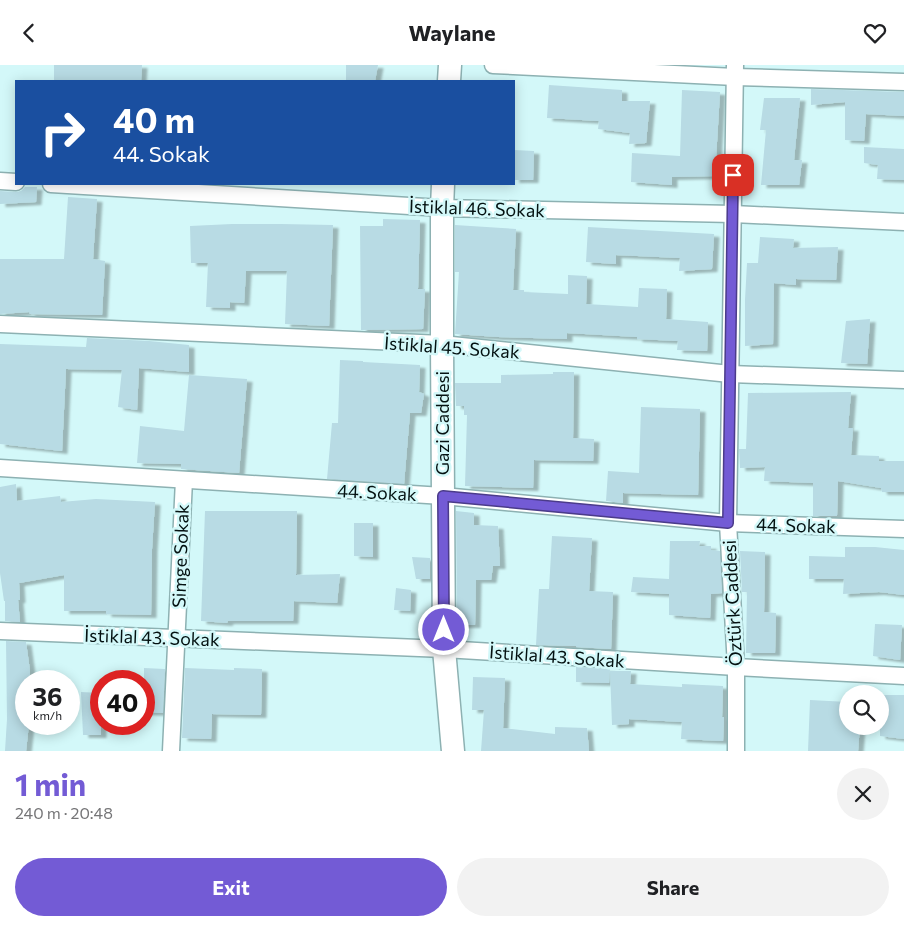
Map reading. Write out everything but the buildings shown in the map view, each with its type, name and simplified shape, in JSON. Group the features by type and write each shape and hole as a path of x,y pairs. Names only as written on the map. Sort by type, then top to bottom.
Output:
{"street":[{"path":"449,80 450,65"},
{"path":"493,65 735,71 904,82"},
{"name":"Öztürk Caddesi","path":"735,71 728,523 736,667 736,751"},
{"path":"0,181 15,182"},
{"name":"İstiklal 46. Sokak","path":"67,185 442,208 733,214 904,222"},
{"name":"Gazi Caddesi","path":"443,185 444,649 454,751"},
{"name":"İstiklal 45. Sokak","path":"0,325 442,344 730,374 904,380"},
{"name":"44. Sokak","path":"0,468 443,496 728,523 904,529"},
{"name":"Simge Sokak","path":"171,751 184,480"},
{"name":"İstiklal 43. Sokak","path":"0,631 444,649 904,676"}],"route":[{"path":"444,630 443,496 728,523 733,175"}]}
